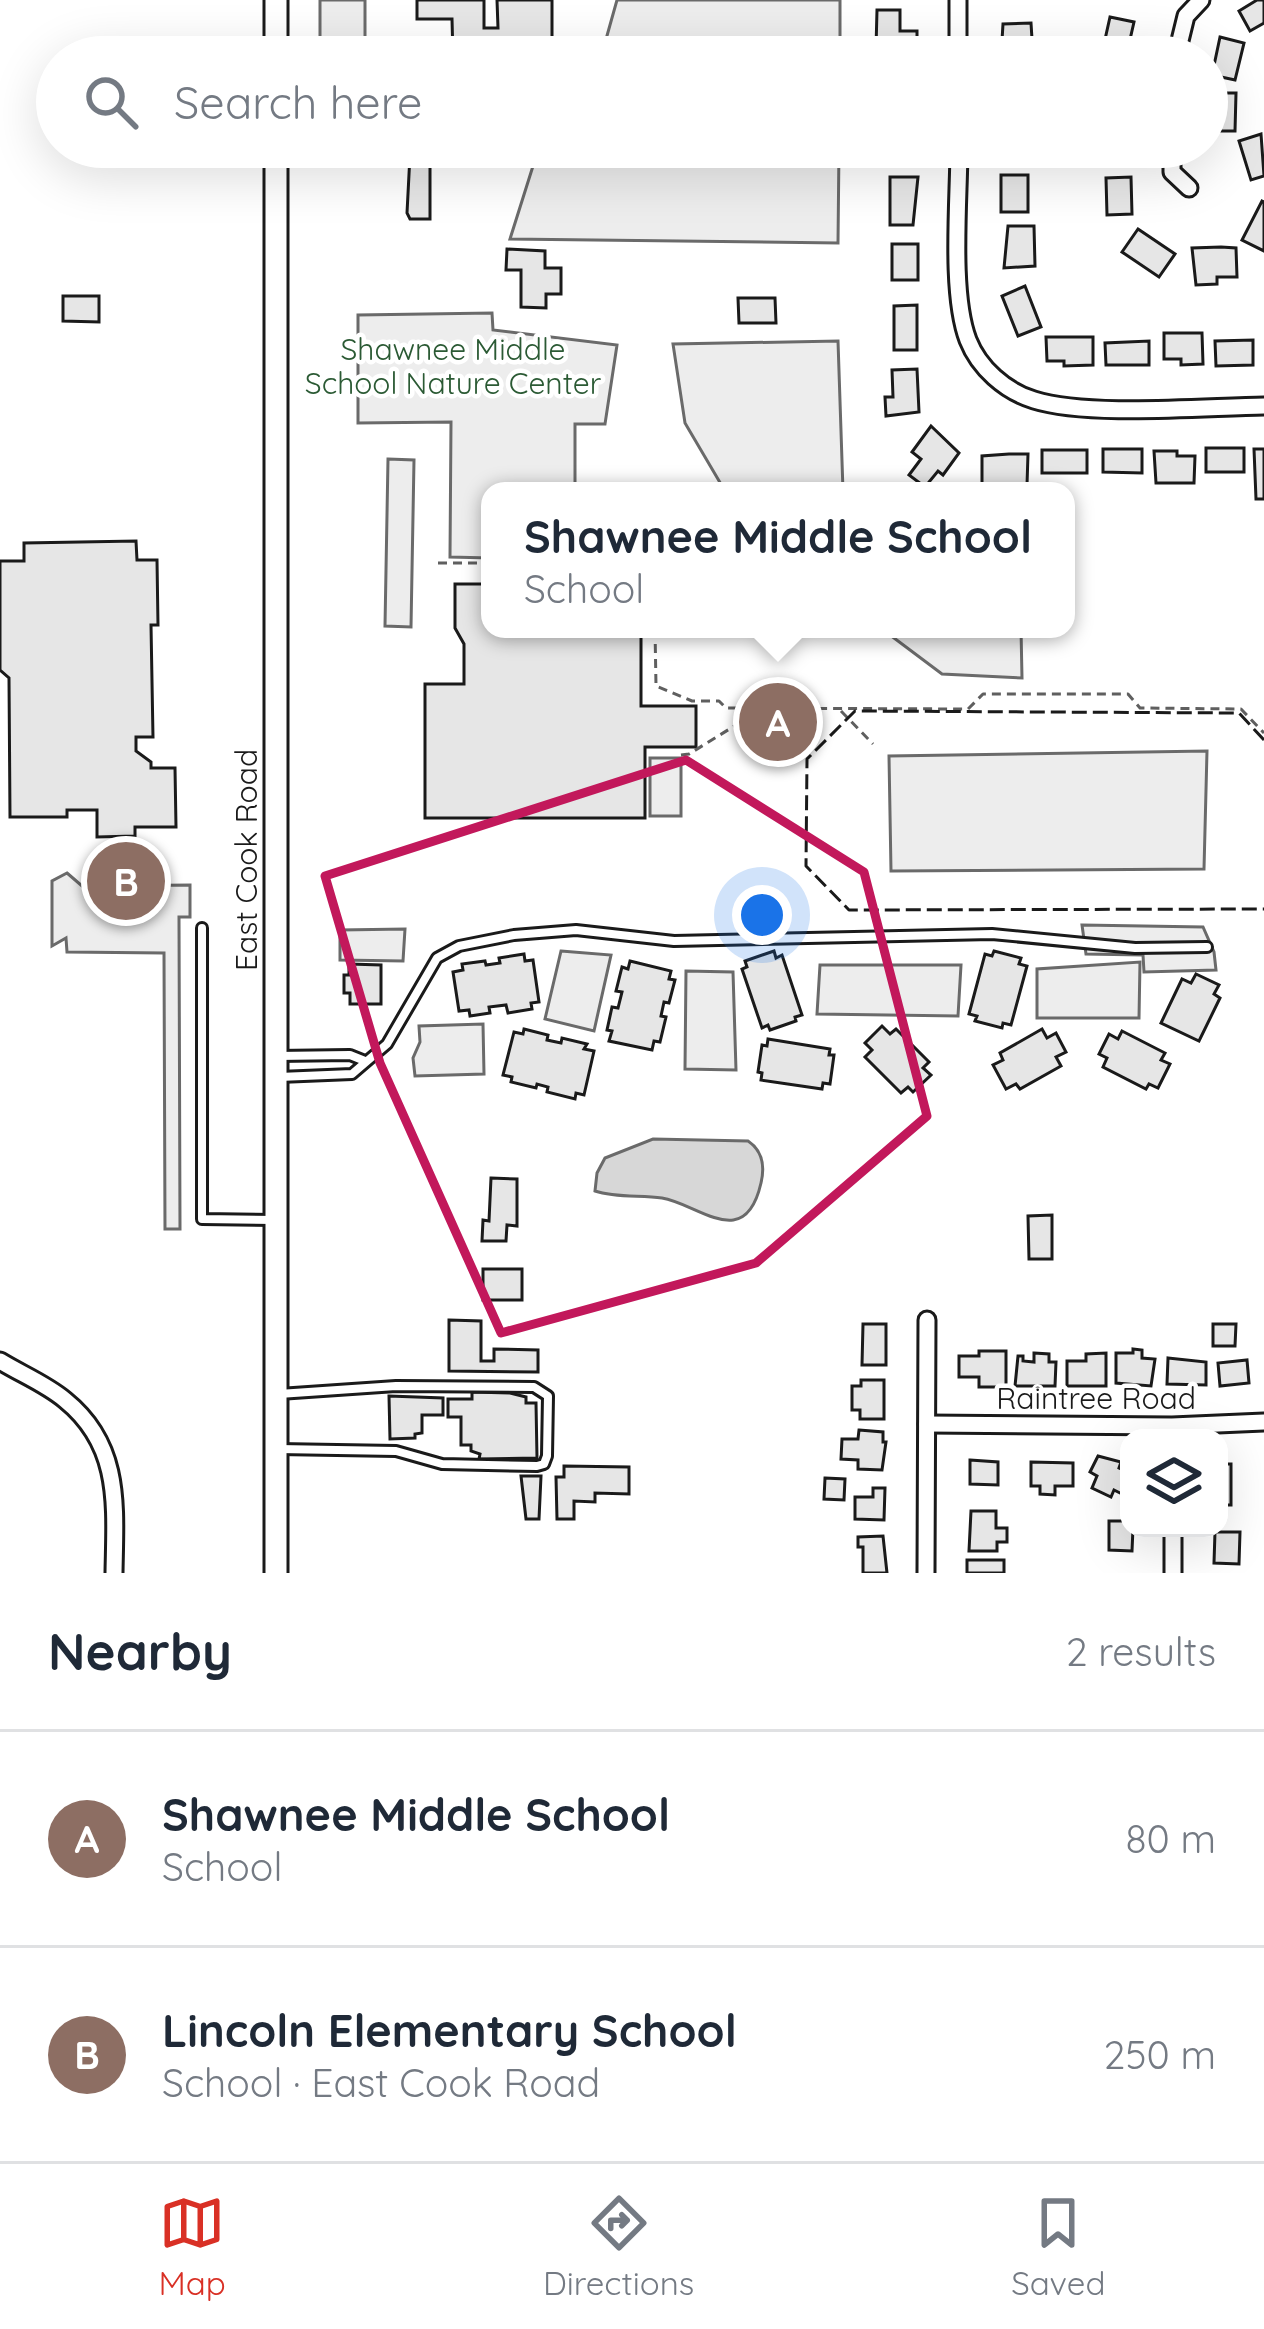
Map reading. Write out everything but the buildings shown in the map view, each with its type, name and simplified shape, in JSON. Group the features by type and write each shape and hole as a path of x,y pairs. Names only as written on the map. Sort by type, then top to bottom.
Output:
{"main road":[{"path":"276,0 276,36"},
{"name":"East Cook Road","path":"276,168 276,1573"}],"street":[{"path":"958,0 958,36"},
{"path":"1181,36 1186,16 1201,0"},
{"path":"959,168 960,297 968,340 989,375 1033,400 1088,407 1264,406"},
{"path":"1172,168 1189,188"},
{"path":"926,1573 927,1320"},
{"path":"0,1361 64,1399 100,1436 115,1492 114,1573"},
{"name":"Raintree Road","path":"1200,1429 1264,1422"},
{"name":"Raintree Road","path":"927,1424 1120,1430"},
{"path":"1172,1537 1173,1573"}],"lane":[{"path":"202,928 202,1219 276,1220"},
{"path":"276,1067 352,1073 387,1043 437,958 459,946 514,935 577,930 674,941 992,934 1135,947 1207,947"},
{"path":"276,1067 350,1055 365,1061"},
{"path":"276,1394 396,1386 534,1388 548,1396 548,1456 537,1466 442,1465 396,1451 276,1449"}],"path":[{"path":"438,562 481,563"},
{"path":"656,638 656,686 692,700 719,701 725,708 968,709 983,694 1128,694 1140,708 1241,709 1264,733"},
{"path":"681,754 689,754 764,708"},
{"path":"839,709 873,744"}],"highlighted area":[{"path":"686,760 864,872 927,1116 756,1263 501,1333 380,1063 325,876"}],"shaded area":[{"path":"320,0 365,0 365,36 320,36"},
{"path":"617,0 840,0 840,36 607,36"},
{"path":"532,168 839,168 838,243 510,239"},
{"name":"Shawnee Middle School Nature Center","path":"492,313 493,330 617,345 605,424 575,424 575,482 481,482 481,558 450,557 451,422 358,423 358,315"},
{"path":"838,341 843,482 720,482 685,423 673,344"},
{"path":"388,459 414,460 411,627 385,626"},
{"path":"894,638 1021,638 1022,678 942,674"},
{"path":"1207,751 1204,869 891,871 889,756"},
{"path":"650,758 681,758 681,816 650,816"},
{"path":"67,873 82,886 190,885 190,917 179,917 180,1229 165,1229 164,953 67,952 66,938 52,946 52,881"},
{"path":"1082,925 1203,927 1216,970 1144,972 1143,955 1086,954"},
{"path":"405,929 403,961 340,960 340,930"},
{"path":"561,951 611,955 594,1031 545,1019"},
{"path":"1140,962 1139,1018 1037,1018 1037,969"},
{"path":"820,965 961,965 958,1016 817,1014"},
{"path":"686,971 733,972 736,1070 685,1069"},
{"path":"483,1024 484,1074 415,1076 419,1026"},
{"path":"653,1139 748,1141 763,1165 754,1204 744,1216 719,1219 662,1198 595,1191 605,1158"}],"fence":[{"path":"1264,740 1239,713 855,711 807,759 806,866 849,910 1264,909"}],"place":[{"name":"Shawnee Middle School","path":"778,722"},
{"name":"Lincoln Elementary School","path":"126,881"}]}
